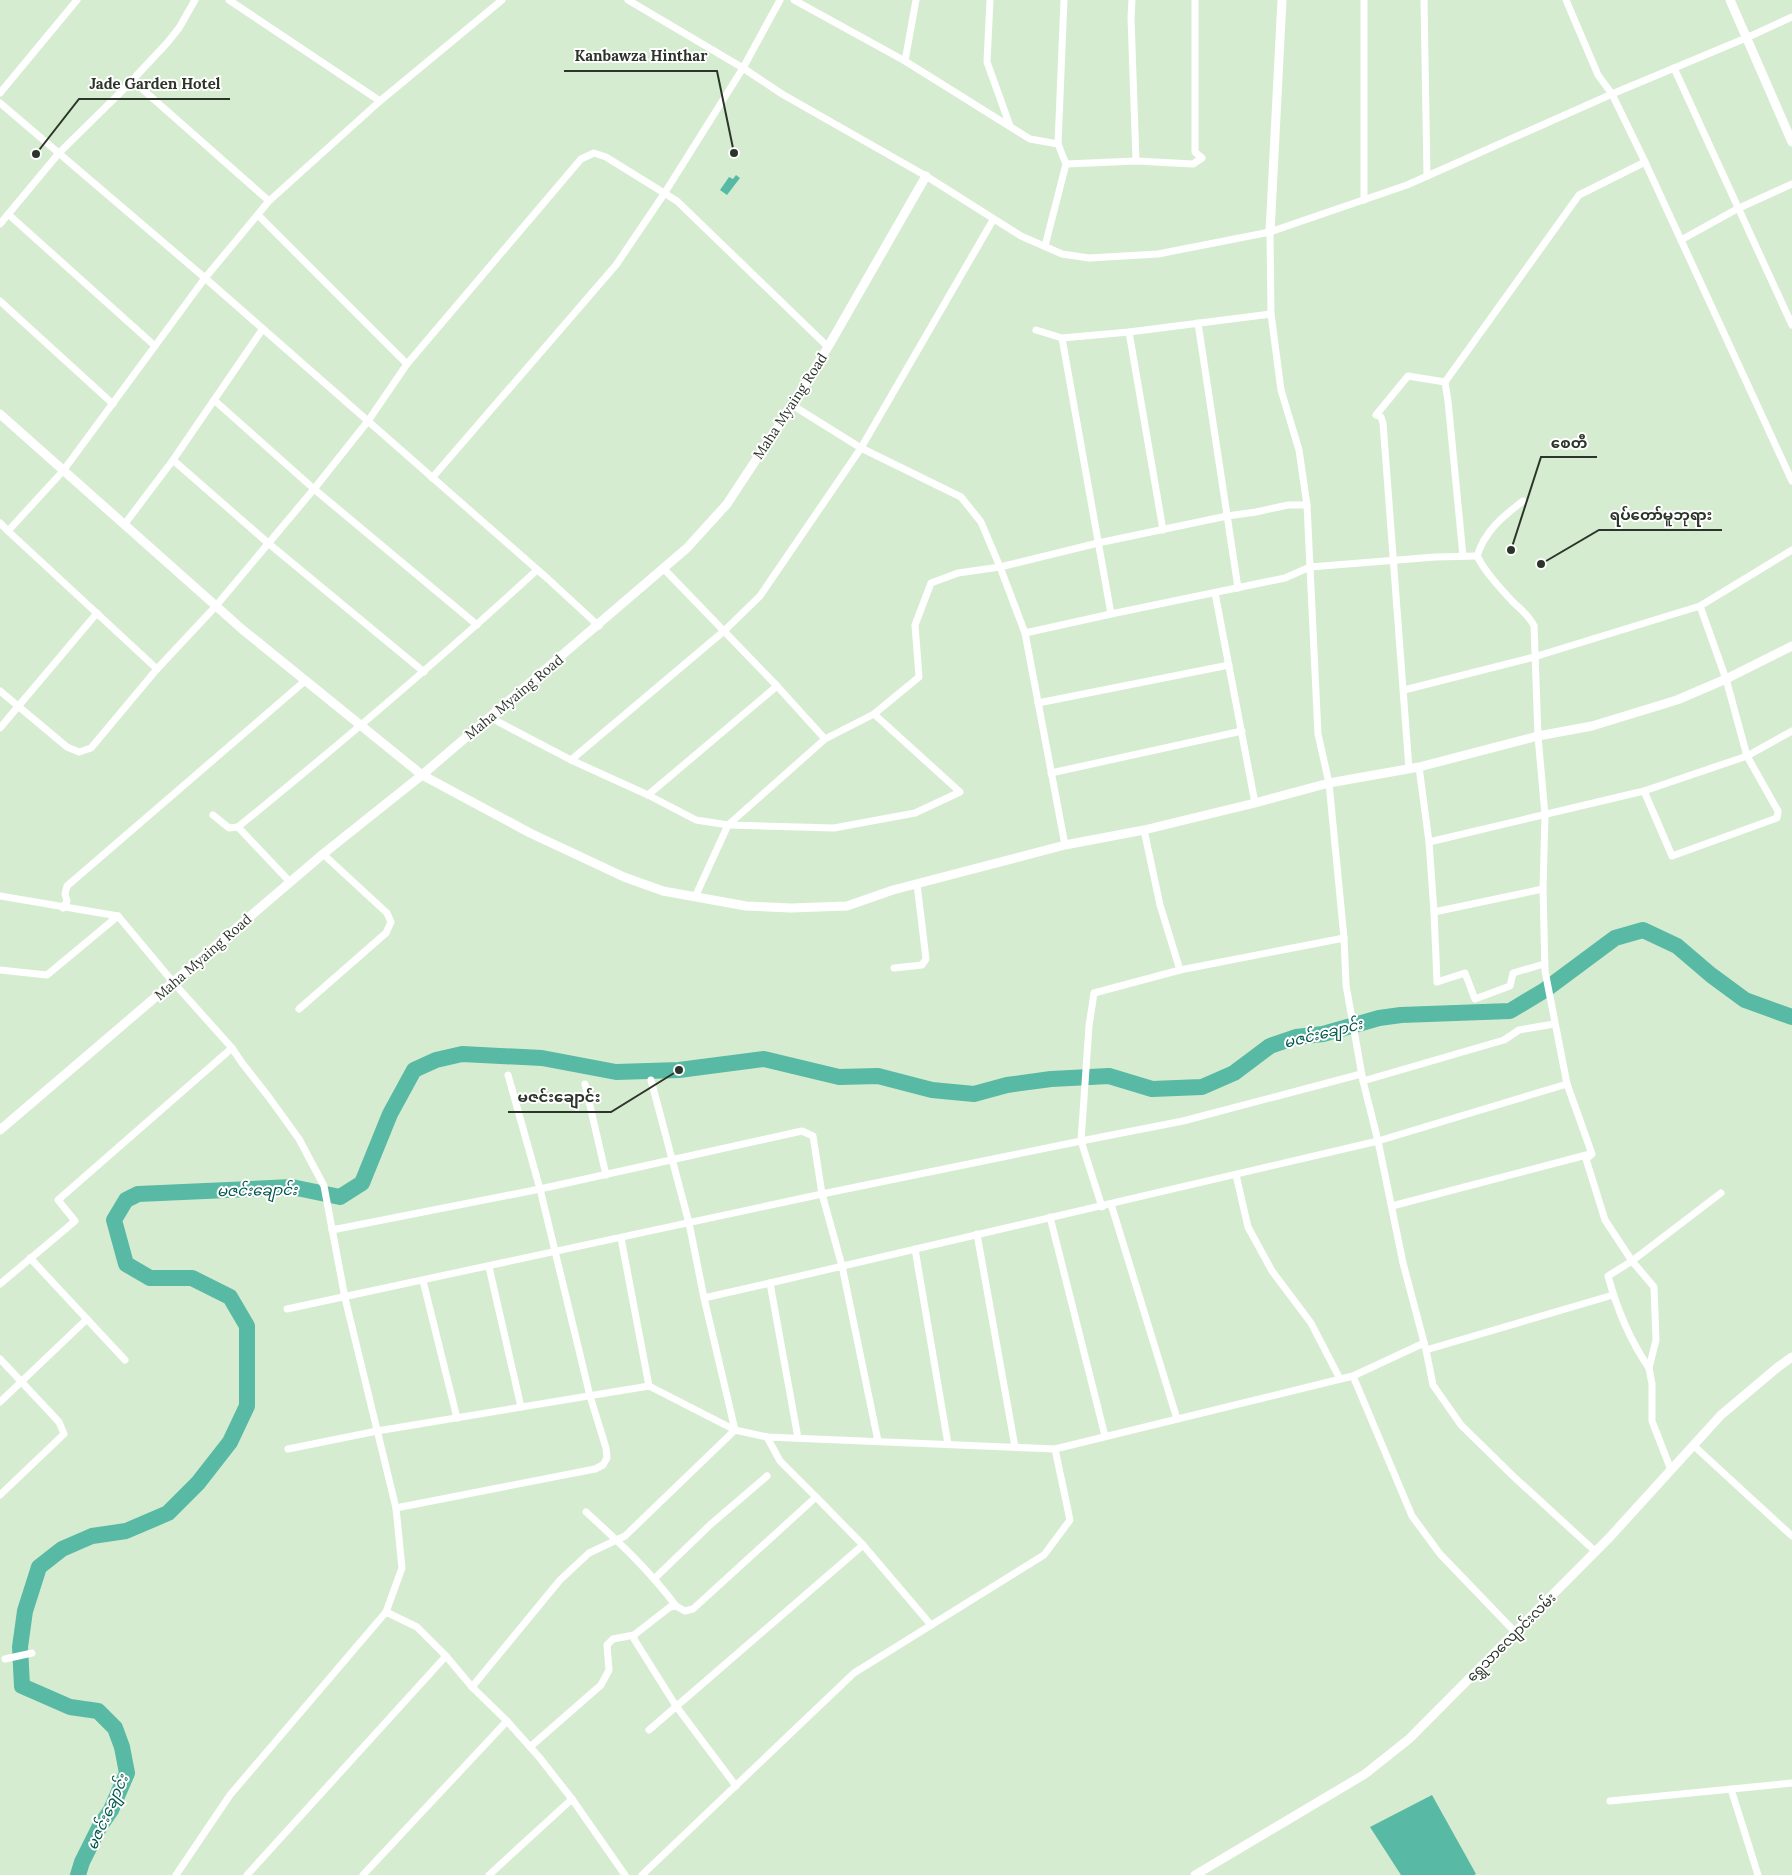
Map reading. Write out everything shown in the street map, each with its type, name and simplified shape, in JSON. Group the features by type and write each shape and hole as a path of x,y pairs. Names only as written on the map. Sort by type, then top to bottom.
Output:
{"street":[{"path":"0,93 76,0"},
{"path":"0,224 58,153 132,80 179,28 195,0"},
{"path":"229,0 380,101"},
{"path":"8,531 63,471 204,278 269,201 380,101 502,0"},
{"path":"628,0 743,68 782,94 926,176 1021,236 1062,254 1089,258 1158,254 1270,232 1364,200 1407,185 1792,17"},
{"path":"432,478 616,265 664,194 743,68 780,0"},
{"path":"794,0 905,61 1030,139 1058,144"},
{"path":"905,61 916,0"},
{"path":"990,0 987,62 1010,126"},
{"path":"1046,246 1066,164 1058,144 1064,0"},
{"path":"1132,0 1136,161"},
{"path":"1066,164 1136,161 1193,164 1202,158 1195,152 1195,0"},
{"path":"1282,0 1270,232 1271,314 1282,390 1299,450 1307,505 1318,734 1329,783 1344,938 1346,984 1362,1078 1378,1141 1403,1263 1433,1385 1461,1425 1513,1476 1596,1552"},
{"path":"1364,0 1364,200"},
{"path":"1424,0 1427,176"},
{"path":"1566,0 1598,75 1612,94 1645,162 1792,480"},
{"path":"1730,0 1792,142"},
{"path":"1674,68 1792,325"},
{"path":"132,80 269,201"},
{"path":"0,103 368,421 598,626"},
{"path":"0,691 67,747 79,752 91,748 157,669 215,606 314,489 368,421 407,364 581,159 594,153 606,157 664,194 677,200 828,348"},
{"path":"1463,556 1445,382 1579,194 1645,162"},
{"name":"Maha Myaing Road","path":"0,1130 323,854 422,775 598,626 687,548 727,504 792,405 828,348 926,176"},
{"path":"1681,240 1738,209 1792,184"},
{"path":"8,214 155,346"},
{"path":"258,215 407,364"},
{"path":"571,760 724,631 760,596 861,448 994,220"},
{"path":"0,301 113,404"},
{"path":"1036,330 1062,338 1129,332 1271,314"},
{"path":"1198,322 1238,588"},
{"path":"124,526 174,460 262,330"},
{"path":"1129,332 1163,530"},
{"path":"1062,338 1111,614"},
{"path":"1409,769 1383,423 1380,417 1376,415 1408,376 1445,382"},
{"path":"214,400 314,489 477,625"},
{"path":"792,405 861,448 961,497 981,522 1025,633 1065,845"},
{"path":"0,414 215,606 360,727 422,775 530,833 624,877 664,891 755,906 791,908 847,906 917,884 1065,845 1144,830 1329,783 1419,767 1538,736 1592,726 1677,700 1726,679 1792,646"},
{"path":"174,460 268,543 424,672"},
{"path":"1523,501 1491,527 1481,542 1477,556 1482,567 1532,621 1534,626 1538,736 1545,815 1543,889 1544,968 1567,1084 1592,1154"},
{"path":"695,897 728,825 825,739 874,714 919,677 915,625 931,583 958,573 1000,567 1098,543 1227,516 1288,505 1307,505"},
{"path":"0,524 157,669"},
{"path":"1404,690 1534,657 1700,606 1792,550"},
{"path":"1025,633 1285,578 1310,567 1477,556"},
{"path":"664,569 777,686 825,739"},
{"path":"213,815 229,828 238,827 424,672 537,570"},
{"path":"1215,592 1256,803"},
{"path":"1644,792 1672,856 1777,818 1778,811 1747,756 1726,679 1700,606"},
{"path":"0,728 96,614"},
{"path":"1038,703 1229,665"},
{"path":"63,908 66,901 67,886 306,680"},
{"path":"648,795 777,686"},
{"path":"490,717 571,760 648,795 696,820 728,825 834,828 915,812 960,792 874,714"},
{"path":"1428,842 1644,792 1747,756 1792,731"},
{"path":"1051,773 1242,732"},
{"path":"1419,767 1434,912 1437,982 1465,973 1474,999 1510,986 1513,973 1544,968"},
{"path":"238,827 290,882"},
{"path":"1144,830 1160,905 1180,970"},
{"path":"299,1009 386,933 391,922 387,913 323,854"},
{"path":"894,968 922,965 926,959 917,884"},
{"path":"1434,912 1543,889"},
{"path":"0,896 118,916 173,982 232,1048 299,1139 324,1186 345,1298 396,1508 402,1568 386,1612 230,1795 176,1875"},
{"path":"0,970 47,975 118,916"},
{"path":"1102,1206 1081,1141 1085,1072 1094,993 1180,970 1344,938"},
{"path":"287,1309 822,1194 1183,1121 1362,1078 1504,1040 1519,1030 1554,1024"},
{"path":"0,1284 75,1221 58,1200 232,1048"},
{"path":"396,1508 595,1469 603,1465 607,1458 606,1448 590,1396 540,1189 508,1076"},
{"path":"651,1080 689,1223 704,1298 735,1430"},
{"path":"585,1084 606,1175"},
{"path":"704,1298 1378,1141 1567,1084"},
{"path":"332,1228 540,1189 802,1131 813,1136 822,1194 842,1266 878,1442"},
{"path":"1392,1206 1592,1154"},
{"path":"1592,1154 1586,1159 1605,1220 1632,1261 1654,1287 1656,1340 1649,1368"},
{"path":"1236,1175 1248,1227 1272,1271 1311,1322 1340,1379"},
{"path":"1671,1470 1652,1420 1652,1384 1649,1368 1633,1345 1613,1295 1608,1276 1632,1261 1721,1193"},
{"path":"1111,1204 1177,1419"},
{"path":"1050,1217 1105,1436"},
{"path":"977,1234 1015,1447"},
{"path":"621,1238 649,1386"},
{"path":"915,1249 948,1444"},
{"path":"30,1258 125,1360"},
{"path":"489,1267 521,1407"},
{"path":"423,1281 457,1418"},
{"path":"770,1283 798,1438"},
{"path":"288,1449 377,1431 649,1386 735,1430 767,1437 1055,1448 1353,1376 1425,1347 1613,1295"},
{"path":"0,1402 87,1319"},
{"name":"ရွှေသာလျောင်းလမ်း","path":"1195,1875 1365,1774 1410,1739 1596,1552 1721,1415 1792,1357"},
{"path":"0,1359 59,1422 64,1434 0,1495"},
{"path":"1353,1376 1412,1516 1440,1554 1516,1633"},
{"path":"472,1687 560,1580 589,1553 625,1536 735,1430"},
{"path":"767,1437 780,1461 864,1545 931,1625"},
{"path":"1693,1445 1792,1536"},
{"path":"642,1875 854,1673 1044,1555 1070,1520 1055,1448"},
{"path":"654,1579 710,1525 767,1476"},
{"path":"586,1512 617,1540 654,1579 676,1606 685,1610 693,1609 816,1497"},
{"path":"649,1730 864,1545"},
{"path":"530,1746 601,1685 609,1670 607,1645 613,1639 634,1635 670,1607 676,1606"},
{"path":"386,1612 418,1627 472,1687 530,1746 572,1799 625,1875"},
{"path":"634,1635 634,1639 676,1706 736,1786"},
{"path":"5,1659 32,1653"},
{"path":"247,1875 446,1656"},
{"path":"363,1875 507,1721"},
{"path":"1610,1801 1792,1783"},
{"path":"1731,1789 1758,1875"},
{"path":"489,1875 572,1799"}],"water":[{"path":"736,175 740,178 727,195 720,190 729,177 733,179"},
{"path":"1432,1795 1476,1874 1401,1875 1370,1827"}],"waterway":[{"name":"မဇင်းချောင်း","path":"78,1875 82,1862 100,1826 111,1810 127,1773 122,1747 115,1728 98,1711 70,1707 22,1686 20,1647 25,1611 39,1567 62,1549 92,1536 126,1531 168,1513 198,1483 230,1442 247,1406 247,1326 230,1297 192,1278 150,1278 126,1264 114,1220 126,1200 138,1194 292,1187 340,1197 362,1183 390,1114 414,1070 436,1060 462,1054 542,1058 616,1072 679,1070 764,1059 839,1077 878,1076 932,1090 974,1094 1007,1085 1051,1079 1109,1076 1152,1089 1202,1087 1234,1073 1270,1046 1296,1037 1323,1034 1379,1018 1401,1015 1510,1011 1545,990 1615,938 1643,930 1677,946 1711,975 1745,1000 1792,1017"}],"place":[{"name":"Kanbawza Hinthar","path":"734,153"},
{"name":"Jade Garden Hotel","path":"36,154"},
{"name":"စေတီ","path":"1511,550"},
{"name":"ရပ်တော်မူဘုရား","path":"1541,564"},
{"name":"မဇင်းချောင်း","path":"679,1070"}]}
